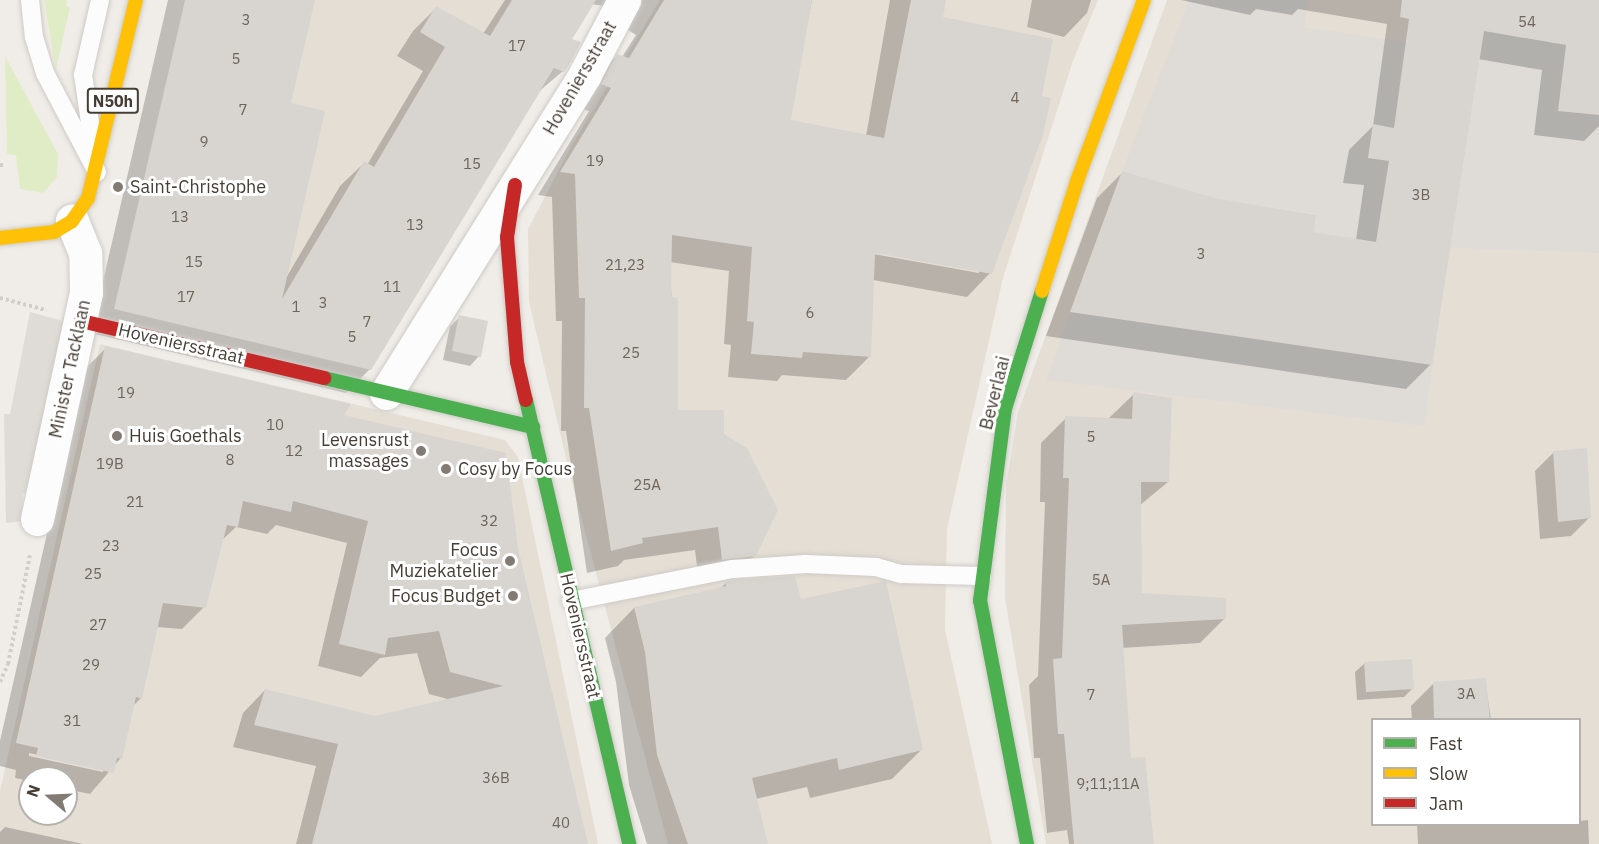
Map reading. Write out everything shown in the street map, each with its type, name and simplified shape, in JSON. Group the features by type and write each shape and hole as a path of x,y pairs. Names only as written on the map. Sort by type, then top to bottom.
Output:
{"street":[{"name":"N50h","path":"0,238 45,236 72,221 88,198 97,172 136,0"},
{"name":"Hoveniersstraat","path":"386,393 585,74 624,0"},
{"name":"Beverlaai","path":"1027,844 980,601 1005,410 1077,181 1144,0"},
{"name":"Hoveniersstraat","path":"515,186 507,237 509,289 517,362 629,844"},
{"name":"Minister Tacklaan","path":"38,519 81,321 88,267 72,221"},
{"name":"Hoveniersstraat","path":"81,321 533,427"}],"lane":[{"path":"30,0 34,37 45,73 97,172"},
{"path":"97,172 83,75 100,0"},
{"path":"571,601 734,569 806,564 876,567 902,574 982,576"}],"path":[{"path":"0,298 81,321"},
{"path":"0,682 8,664 38,519"}],"shaded area":[{"path":"185,0 596,0 376,362 117,299"},
{"path":"660,0 1098,0 1073,61 1003,278 947,529 945,629 992,844 668,844 570,475 529,302 528,229 573,143"},
{"path":"1167,0 1599,0 1599,844 1046,844 1005,598 1006,485 1018,412"},
{"path":"1189,0 1309,0 1304,27 1405,42 1393,133 1376,130 1377,125 1373,124 1368,158 1389,155 1376,242 1314,232 1316,214 1215,198 1122,171"},
{"path":"1485,27 1504,35 1575,45 1559,111 1599,115 1599,253 1450,248"},
{"path":"1083,277 1348,316 1353,296 1441,310 1424,426 1046,380"},
{"path":"30,312 63,321 39,491 22,493 23,521 6,523 4,414 10,414"},
{"path":"100,344 505,440 518,457 598,844 0,844 0,791"}],"green space":[{"path":"44,0 67,0 66,6 70,7 56,69"},
{"path":"5,56 58,154 57,177 43,193 20,189 16,155 7,154"}],"building":[{"path":"185,0 315,0 291,103 325,111 282,299 364,161 374,167 445,47 420,32 436,6 490,36 512,0 596,0 572,39 581,42 569,65 564,72 554,68 371,370 114,309"},
{"path":"664,0 812,0 791,120 884,138 911,0 946,0 943,17 1053,39 1042,96 1051,98 1043,135 992,274 875,253 871,357 803,352 802,358 751,354 754,322 747,321 752,247 672,235 671,297 678,298 678,410 724,410 724,434 747,448 778,510 756,556 722,560 718,527 642,538 643,543 611,551 589,408 584,408 585,298 579,298 575,174 560,172 611,88 601,84 617,54 629,58"},
{"path":"1402,0 1599,0 1599,115 1558,111 1566,45 1484,31 1432,365 1070,312 1122,171 1215,198 1316,215 1314,232 1376,242 1389,161 1368,158 1373,124 1394,128 1409,19 1400,17"},
{"path":"459,315 488,321 481,357 452,351"},
{"path":"105,346 351,404 344,415 506,453 518,548 588,844 312,844 338,744 254,725 265,689 375,716 503,686 450,672 439,631 388,638 385,655 339,644 368,521 293,501 291,512 243,501 238,527 227,525 206,608 163,603 142,699 136,697 122,759 117,758 114,773 36,756 38,748 16,743"},
{"path":"1133,392 1172,398 1169,482 1141,482 1142,593 1226,598 1226,619 1122,625 1131,758 1145,757 1154,844 1074,844 1064,734 1058,734 1053,659 1062,658 1069,478 1063,478 1065,416 1132,419"},
{"path":"1587,448 1591,518 1558,522 1553,451"},
{"path":"795,576 801,599 886,581 923,750 839,770 837,758 752,778 768,844 688,844 657,755 645,652 634,607 726,586 725,582 734,580"},
{"path":"1412,659 1414,689 1366,692 1364,662"},
{"path":"1486,678 1490,718 1434,718 1433,682"}],"traffic: fast":[{"path":"1027,844 980,601 1005,409 1042,291"},
{"path":"324,378 533,427"},
{"path":"526,400 629,844"}],"traffic: slow":[{"path":"0,238 54,232 72,221 88,198 136,0"},
{"path":"1042,291 1077,181 1144,0"}],"traffic: jam":[{"path":"515,185 507,237 517,362 526,400"},
{"path":"81,321 324,378"}],"place":[{"name":"Saint-Christophe","path":"118,187"},
{"name":"Huis Goethals","path":"117,436"},
{"name":"Levensrust massages","path":"421,451"},
{"name":"Cosy by Focus","path":"446,469"},
{"name":"Focus Muziekatelier","path":"510,561"},
{"name":"Focus Budget","path":"513,596"}]}
